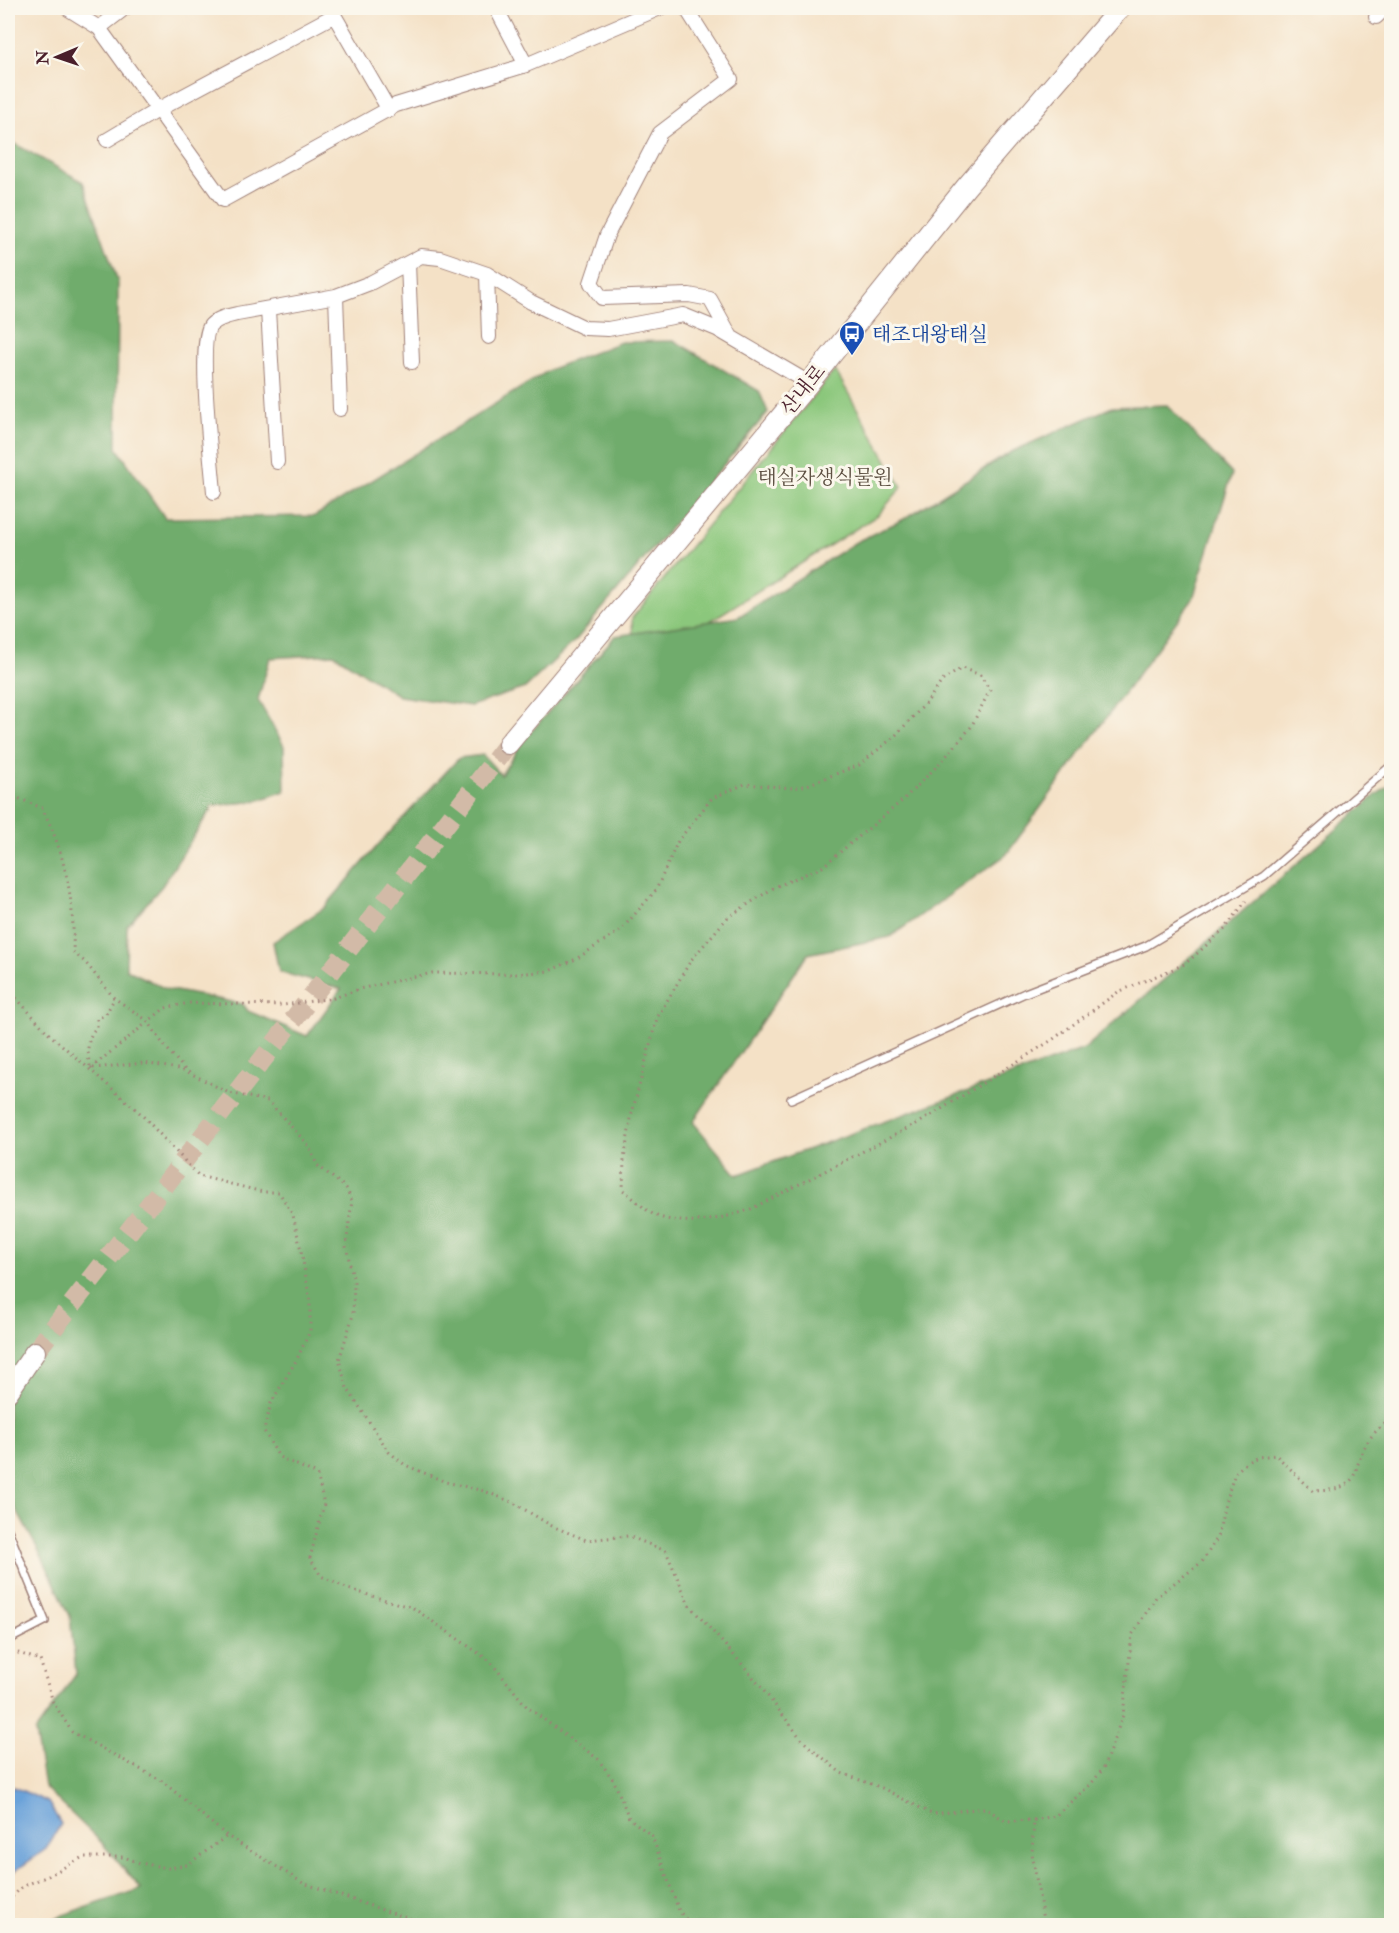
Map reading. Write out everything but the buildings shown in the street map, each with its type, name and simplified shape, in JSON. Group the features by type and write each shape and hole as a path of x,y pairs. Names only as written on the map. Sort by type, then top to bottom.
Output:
{"street":[{"path":"67,8 99,28 223,200 396,105 526,65 660,8"},
{"path":"99,28 125,8"},
{"path":"495,8 526,65"},
{"path":"686,8 731,79 660,133 607,235 591,283 602,298 689,295 711,299 731,337"},
{"name":"산내로","path":"508,744 809,383 966,187 1120,8"},
{"path":"107,140 331,12 389,110"},
{"path":"214,492 205,335 210,325 222,317 336,296 370,284 421,256 440,258 487,274 531,302 585,328 608,329 683,315 731,337 809,383"},
{"path":"408,263 411,362"},
{"path":"487,274 489,336"},
{"path":"336,296 340,409"},
{"path":"268,310 277,462"},
{"path":"8,1392 35,1352"}],"lane":[{"path":"791,1100 1024,993 1146,946 1264,876 1392,765"},
{"path":"8,1530 45,1621 8,1640"}],"path":[{"path":"91,1068 165,1008 189,1004 284,1005 334,998 359,989 432,973 514,974 549,971 598,948 621,930 656,890 678,841 712,798 745,784 793,788 807,785 859,765 895,736 927,702 942,681 962,668 980,675 990,690 971,727 942,761 902,801 822,867 775,887 728,917 691,960 657,1018 632,1113 624,1159 623,1190 656,1216 688,1221 723,1219 749,1210 897,1135 1052,1040 1118,992 1185,964 1225,929 1264,876"},
{"path":"8,794 42,808 61,850 73,910 73,952 114,998 148,1021 163,1044 186,1071"},
{"path":"8,989 49,1034 91,1068 140,1113 199,1176 263,1192 279,1192 293,1215 310,1301 310,1331 297,1359 271,1403 264,1431 279,1457 316,1474 324,1504 310,1558 321,1576 348,1589 413,1608 490,1661 527,1707 598,1759 614,1781 629,1818 652,1836 680,1911 692,1926"},
{"path":"91,1068 87,1053 91,1032 114,998"},
{"path":"91,1068 144,1063 186,1071 229,1093 268,1101 309,1146 316,1165 346,1188 352,1201 346,1246 354,1282 353,1315 339,1360 347,1388 389,1452 405,1465 446,1482 484,1491 512,1502 552,1526 586,1540 628,1536 666,1551 689,1605 749,1671 803,1741 841,1773 882,1788 932,1814 985,1808 1006,1821 1034,1820 1055,1816 1103,1769 1123,1715 1132,1635 1156,1597 1202,1562 1218,1537 1225,1503 1235,1473 1247,1462 1258,1457 1276,1455 1313,1491 1336,1491 1351,1481 1371,1437 1392,1418"},
{"path":"8,1649 40,1660 53,1702 72,1731 162,1781 227,1836 303,1883 430,1926"},
{"path":"1034,1820 1032,1853 1044,1926"},
{"path":"8,1901 23,1886 48,1876 83,1857 124,1857 140,1863 168,1868 187,1865 202,1857 227,1836"}],"green space":[{"path":"8,140 83,182 118,282 117,448 165,518 315,516 551,369 621,342 675,341 759,391 768,412 576,640 525,688 471,706 399,696 334,654 270,658 258,700 284,746 285,791 257,801 213,806 162,886 127,926 126,969 166,989 243,1004 248,1011 307,1036 341,989 279,972 273,942 324,908 379,844 459,758 483,755 501,775 523,741 615,636 738,617 856,542 904,519 1011,452 1112,407 1167,405 1232,474 1193,599 1006,855 890,937 808,954 693,1122 737,1175 1084,1049 1391,784 1391,1925 46,1925 63,1915 141,1889 101,1842 44,1787 35,1732 76,1674 70,1616 42,1557 8,1495"},
{"name":"태실자생식물원","path":"835,370 902,487 878,515 650,659 633,643 632,618"}],"water":[{"path":"14,1787 48,1802 61,1824 46,1849 8,1876 8,1789"}],"tunnel":[{"path":"35,1352 508,744"}],"place":[{"name":"태조대왕태실","path":"852,357"}]}
